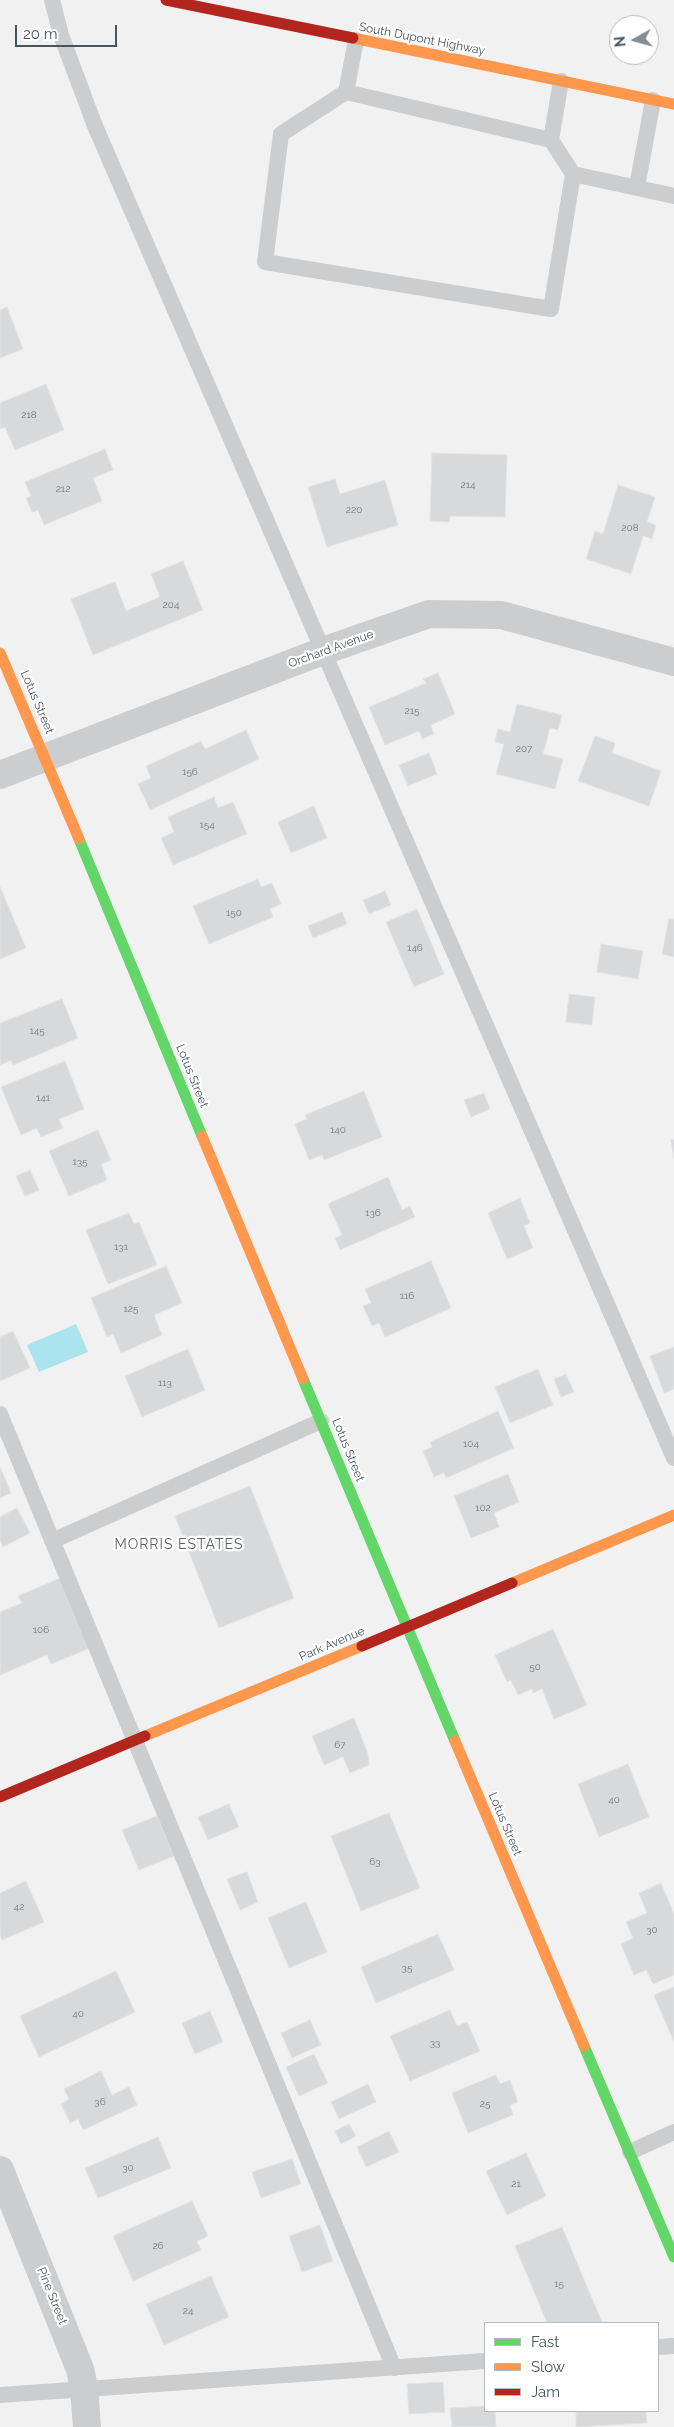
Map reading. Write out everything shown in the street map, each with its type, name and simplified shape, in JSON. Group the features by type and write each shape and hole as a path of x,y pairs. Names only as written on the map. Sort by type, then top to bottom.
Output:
{"main road":[{"name":"South Dupont Highway","path":"166,0 674,104"},
{"name":"Lotus Street","path":"0,652 45,756 406,1628 674,2257"},
{"name":"Park Avenue","path":"0,1797 674,1515"}],"street":[{"name":"Orchard Avenue","path":"0,775 45,756 323,651 428,614 500,615 674,662"},
{"name":"Pine Street","path":"0,2170 71,2342 84,2388 86,2427"}],"lane":[{"path":"52,0 61,35 95,126 310,616 323,651 674,1458"},
{"path":"346,92 356,40"},
{"path":"551,140 346,92 281,134 265,262 552,309 573,174 551,140 561,81"},
{"path":"637,187 654,100"},
{"path":"573,174 674,196"},
{"path":"0,1414 394,2368"},
{"path":"52,1541 321,1421"},
{"path":"630,2152 674,2132"},
{"path":"659,2348 674,2346"},
{"path":"0,2395 484,2361"}],"water":[{"path":"76,1324 88,1352 39,1372 27,1345"}],"building":[{"path":"7,307 23,349 0,358 0,310"},
{"path":"46,384 64,430 15,450 5,427 0,429 0,403"},
{"path":"105,449 113,470 93,478 102,501 44,525 38,510 32,512 26,498 31,496 25,482"},
{"path":"432,453 507,455 505,517 450,516 449,522 430,521"},
{"path":"335,479 340,494 385,480 398,525 327,547 308,487"},
{"path":"618,485 655,497 647,522 656,525 652,539 643,536 631,574 586,559 595,531 603,534"},
{"path":"183,561 203,610 93,655 71,599 115,582 126,611 160,597 151,574"},
{"path":"438,673 455,714 431,725 434,734 422,739 419,731 385,745 369,707 426,683 423,679"},
{"path":"517,704 562,715 558,730 550,728 543,754 563,759 555,789 496,774 504,744 495,742 498,729 510,732"},
{"path":"246,730 259,759 150,810 138,784 151,778 146,766 201,741 205,749"},
{"path":"595,736 615,743 612,753 661,771 649,806 578,781"},
{"path":"429,753 437,774 408,786 399,765"},
{"path":"214,797 218,808 233,802 247,834 173,865 161,838 174,832 168,817"},
{"path":"314,806 327,838 291,853 278,822"},
{"path":"258,879 261,887 272,883 281,904 270,909 273,917 209,944 193,906"},
{"path":"0,887 26,948 0,959"},
{"path":"385,891 391,905 369,914 363,900"},
{"path":"417,909 444,974 414,987 386,922"},
{"path":"342,912 347,924 313,938 308,926"},
{"path":"669,919 674,919 674,957 662,954"},
{"path":"601,944 643,951 638,979 597,972"},
{"path":"569,994 595,997 592,1025 566,1022"},
{"path":"62,999 78,1038 13,1065 11,1060 0,1065 0,1023"},
{"path":"65,1061 84,1109 59,1119 63,1128 41,1137 37,1128 21,1135 1,1087"},
{"path":"364,1091 382,1137 324,1160 322,1155 309,1160 295,1124 307,1119 305,1115"},
{"path":"484,1093 490,1109 471,1117 464,1100"},
{"path":"98,1130 111,1160 101,1164 107,1180 69,1196 49,1151"},
{"path":"671,1140 674,1140 674,1158"},
{"path":"30,1170 39,1190 25,1196 16,1176"},
{"path":"388,1177 402,1210 410,1206 415,1217 340,1250 335,1238 342,1235 328,1204"},
{"path":"520,1198 530,1223 524,1226 533,1248 507,1259 488,1213"},
{"path":"129,1213 134,1224 139,1222 157,1265 108,1284 86,1230"},
{"path":"431,1261 451,1308 385,1337 379,1323 372,1326 363,1306 371,1303 365,1289"},
{"path":"166,1266 182,1303 154,1315 162,1335 121,1353 113,1334 107,1337 91,1298"},
{"path":"13,1331 30,1368 0,1381 0,1337"},
{"path":"674,1347 674,1389 664,1393 650,1356"},
{"path":"188,1349 205,1390 142,1417 125,1376"},
{"path":"538,1369 553,1405 510,1423 495,1387"},
{"path":"566,1374 574,1392 561,1397 554,1379"},
{"path":"498,1411 514,1448 446,1478 444,1473 434,1477 423,1451 432,1447 430,1442"},
{"path":"0,1467 11,1493 0,1498"},
{"path":"508,1474 519,1502 494,1513 499,1527 471,1538 454,1496"},
{"path":"250,1486 294,1598 219,1628 175,1516"},
{"path":"17,1508 30,1533 3,1547 0,1541 0,1517"},
{"path":"60,1578 90,1648 51,1664 47,1655 0,1675 0,1612 22,1603 18,1596"},
{"path":"553,1629 587,1705 554,1719 542,1689 533,1693 532,1689 518,1695 511,1680 507,1682 495,1655"},
{"path":"354,1718 368,1754 369,1765 350,1773 343,1757 324,1765 312,1736"},
{"path":"628,1764 649,1817 599,1837 578,1784"},
{"path":"229,1804 239,1827 208,1840 198,1817"},
{"path":"389,1813 420,1888 361,1911 331,1836"},
{"path":"157,1816 174,1856 139,1870 122,1830"},
{"path":"247,1872 258,1902 240,1910 227,1879"},
{"path":"26,1881 44,1922 2,1940 0,1935 0,1893"},
{"path":"661,1883 674,1914 674,1975 653,1984 646,1970 634,1975 621,1944 633,1938 626,1922 647,1913 639,1893"},
{"path":"306,1902 327,1952 289,1968 268,1918"},
{"path":"438,1934 454,1970 376,2003 361,1967"},
{"path":"116,1971 135,2012 39,2057 20,2016"},
{"path":"674,1987 674,2042 654,1995"},
{"path":"450,2010 457,2026 467,2022 480,2051 410,2081 390,2036"},
{"path":"210,2011 223,2042 195,2054 182,2023"},
{"path":"310,2020 321,2045 292,2058 281,2033"},
{"path":"314,2054 328,2083 299,2096 286,2067"},
{"path":"101,2071 112,2095 129,2087 137,2105 83,2130 78,2119 70,2123 61,2104 69,2099 64,2089"},
{"path":"496,2075 500,2084 510,2080 518,2102 510,2105 513,2115 468,2133 452,2093"},
{"path":"368,2084 376,2102 339,2119 331,2102"},
{"path":"349,2124 356,2136 341,2144 335,2131"},
{"path":"389,2131 399,2152 366,2167 357,2147"},
{"path":"158,2137 171,2168 98,2198 85,2168"},
{"path":"526,2153 546,2196 507,2215 486,2171"},
{"path":"292,2159 301,2184 261,2198 252,2172"},
{"path":"192,2201 208,2236 197,2241 201,2250 133,2281 113,2236"},
{"path":"320,2225 333,2261 302,2272 289,2236"},
{"path":"562,2227 602,2322 547,2322 515,2246"},
{"path":"211,2276 229,2317 164,2345 146,2304"},
{"path":"443,2382 445,2412 409,2414 407,2384"},
{"path":"484,2406 484,2412 495,2412 496,2427 452,2427 450,2408"},
{"path":"576,2412 646,2412 647,2423 576,2427"}],"traffic: fast":[{"path":"79,839 202,1136"},
{"path":"303,1379 455,1741"},
{"path":"584,2046 674,2257"}],"traffic: slow":[{"path":"353,38 674,104"},
{"path":"0,653 79,839"},
{"path":"202,1136 303,1379"},
{"path":"512,1583 674,1515"},
{"path":"145,1736 362,1646"},
{"path":"455,1741 584,2046"}],"traffic: jam":[{"path":"166,0 353,38"},
{"path":"362,1646 512,1583"},
{"path":"0,1797 145,1736"}],"district":[{"name":"MORRIS ESTATES","path":"179,1545"}]}
